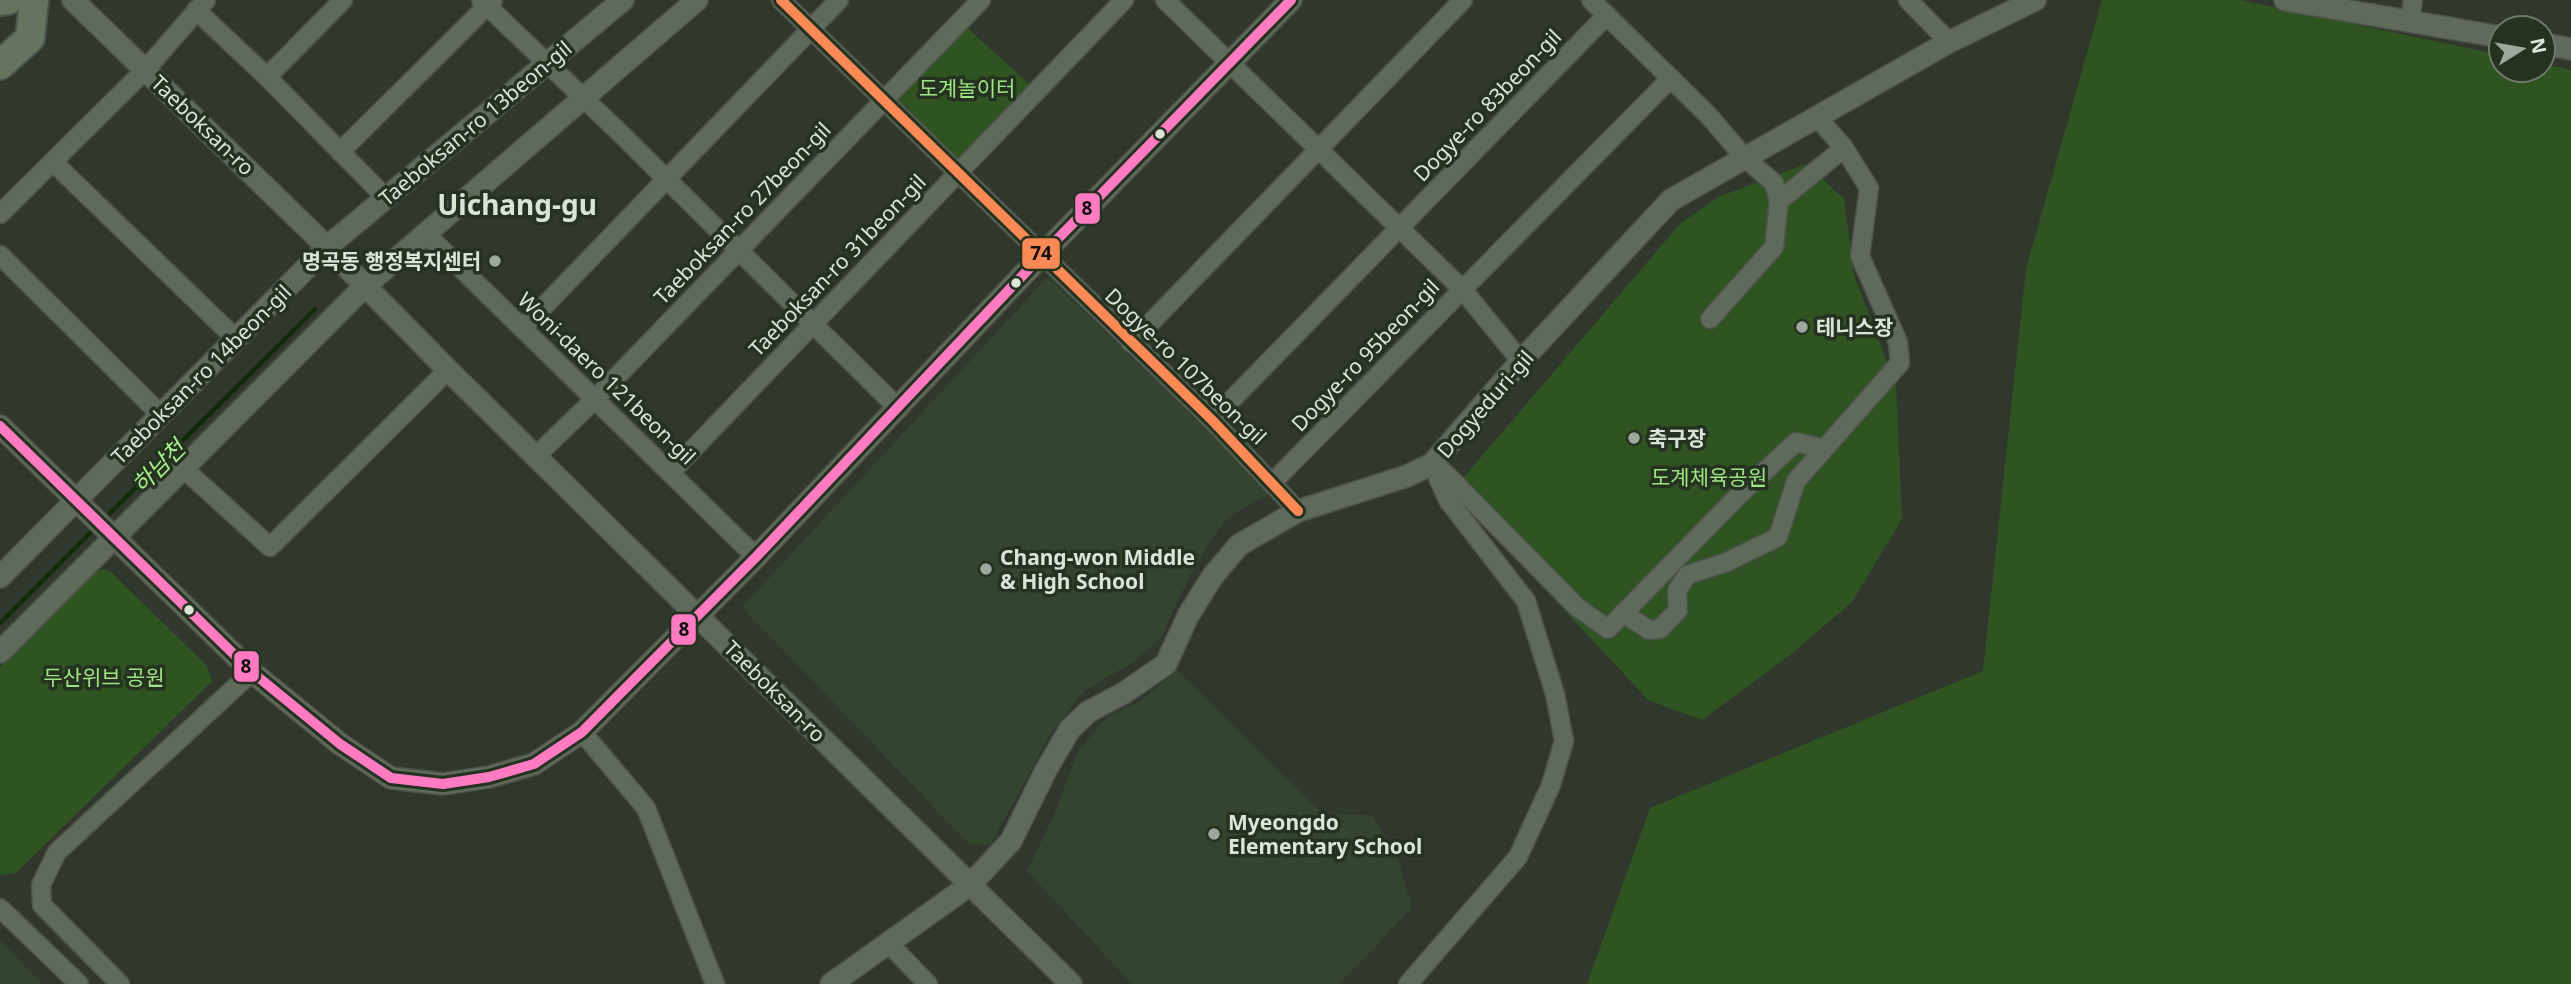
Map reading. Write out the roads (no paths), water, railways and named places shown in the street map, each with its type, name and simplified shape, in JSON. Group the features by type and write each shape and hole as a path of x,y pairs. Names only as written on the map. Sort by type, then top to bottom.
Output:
{"main road":[{"path":"0,2 8,0"},
{"path":"0,65 30,38 34,0"}],"street":[{"name":"Taeboksan-ro","path":"73,0 330,249 448,370 1071,984"},
{"path":"267,77 342,0"},
{"name":"Taeboksan-ro 13beon-gil","path":"330,249 385,197 623,0"},
{"path":"0,652 110,535 183,468 363,284 697,0"},
{"name":"Dogye-ro 107beon-gil","path":"780,0 1212,420 1298,511"},
{"path":"523,328 839,0"},
{"name":"Taeboksan-ro 27beon-gil","path":"536,456 596,398 981,0"},
{"name":"Taeboksan-ro 31beon-gil","path":"671,472 1124,0"},
{"name":"Dogye-ro 95beon-gil","path":"1165,0 1462,289 1521,361"},
{"path":"0,426 252,672 340,744 391,778 443,784 534,764 582,732 699,615 899,409 1041,256 1290,0"},
{"path":"1131,343 1463,0"},
{"path":"1591,0 1709,116 1744,157 1774,183 1779,201 1774,247 1710,319"},
{"path":"1908,0 1949,42"},
{"name":"Dogyeduri-gil","path":"831,984 971,884 1011,841 1046,770 1070,729 1088,712 1124,693 1167,664 1188,616 1212,578 1239,545 1298,511 1407,476 1432,464 1521,361 1671,200 1949,42 2035,0"},
{"path":"2285,0 2412,10 2487,33"},
{"path":"340,152 487,2 582,99 899,409"},
{"path":"0,214 146,69 201,5 267,77 385,197"},
{"name":"Dogye-ro 83beon-gil","path":"1399,228 1607,15"},
{"path":"1462,289 1671,78"},
{"path":"1623,613 1649,630 1660,629 1678,610 1676,591 1687,575 1727,562 1778,537 1796,481 1900,363 1898,342 1860,256 1869,188 1844,148 1818,118"},
{"path":"1779,201 1844,148"},
{"path":"53,162 235,338"},
{"path":"1212,420 1399,228"},
{"name":"Woni-daero 121beon-gil","path":"425,233 756,557"},
{"name":"Taeboksan-ro 14beon-gil","path":"0,577 78,504 160,414 235,338 330,249"},
{"path":"0,255 160,414"},
{"name":"Dogye-ro 95beon-gil","path":"1272,484 1462,289"},
{"path":"183,468 270,547 448,370"},
{"path":"1432,464 1447,475 1577,607 1608,629 1737,497 1796,442 1824,449"},
{"path":"1408,984 1518,857 1551,785 1564,741 1555,694 1526,601 1448,500 1432,464"},
{"path":"120,984 42,905 41,885 57,852 252,672"},
{"path":"582,732 646,808 715,984"},
{"path":"0,908 79,984"},
{"path":"888,943 928,984"}],"waterway":[{"name":"하남천","path":"105,518 315,309"},
{"name":"하남천","path":"0,623 96,527"}],"place":[{"name":"명곡동 행정복지센터","path":"495,261"},
{"name":"테니스장","path":"1802,327"},
{"name":"축구장","path":"1634,438"},
{"name":"Chang-won Middle & High School","path":"986,569"},
{"name":"Myeongdo Elementary School","path":"1214,834"}],"district":[{"name":"Uichang-gu","path":"517,204"}],"park label":[{"name":"도계놀이터","path":"967,88"},
{"name":"도계체육공원","path":"1709,477"},
{"name":"두산위브 공원","path":"104,677"}]}
